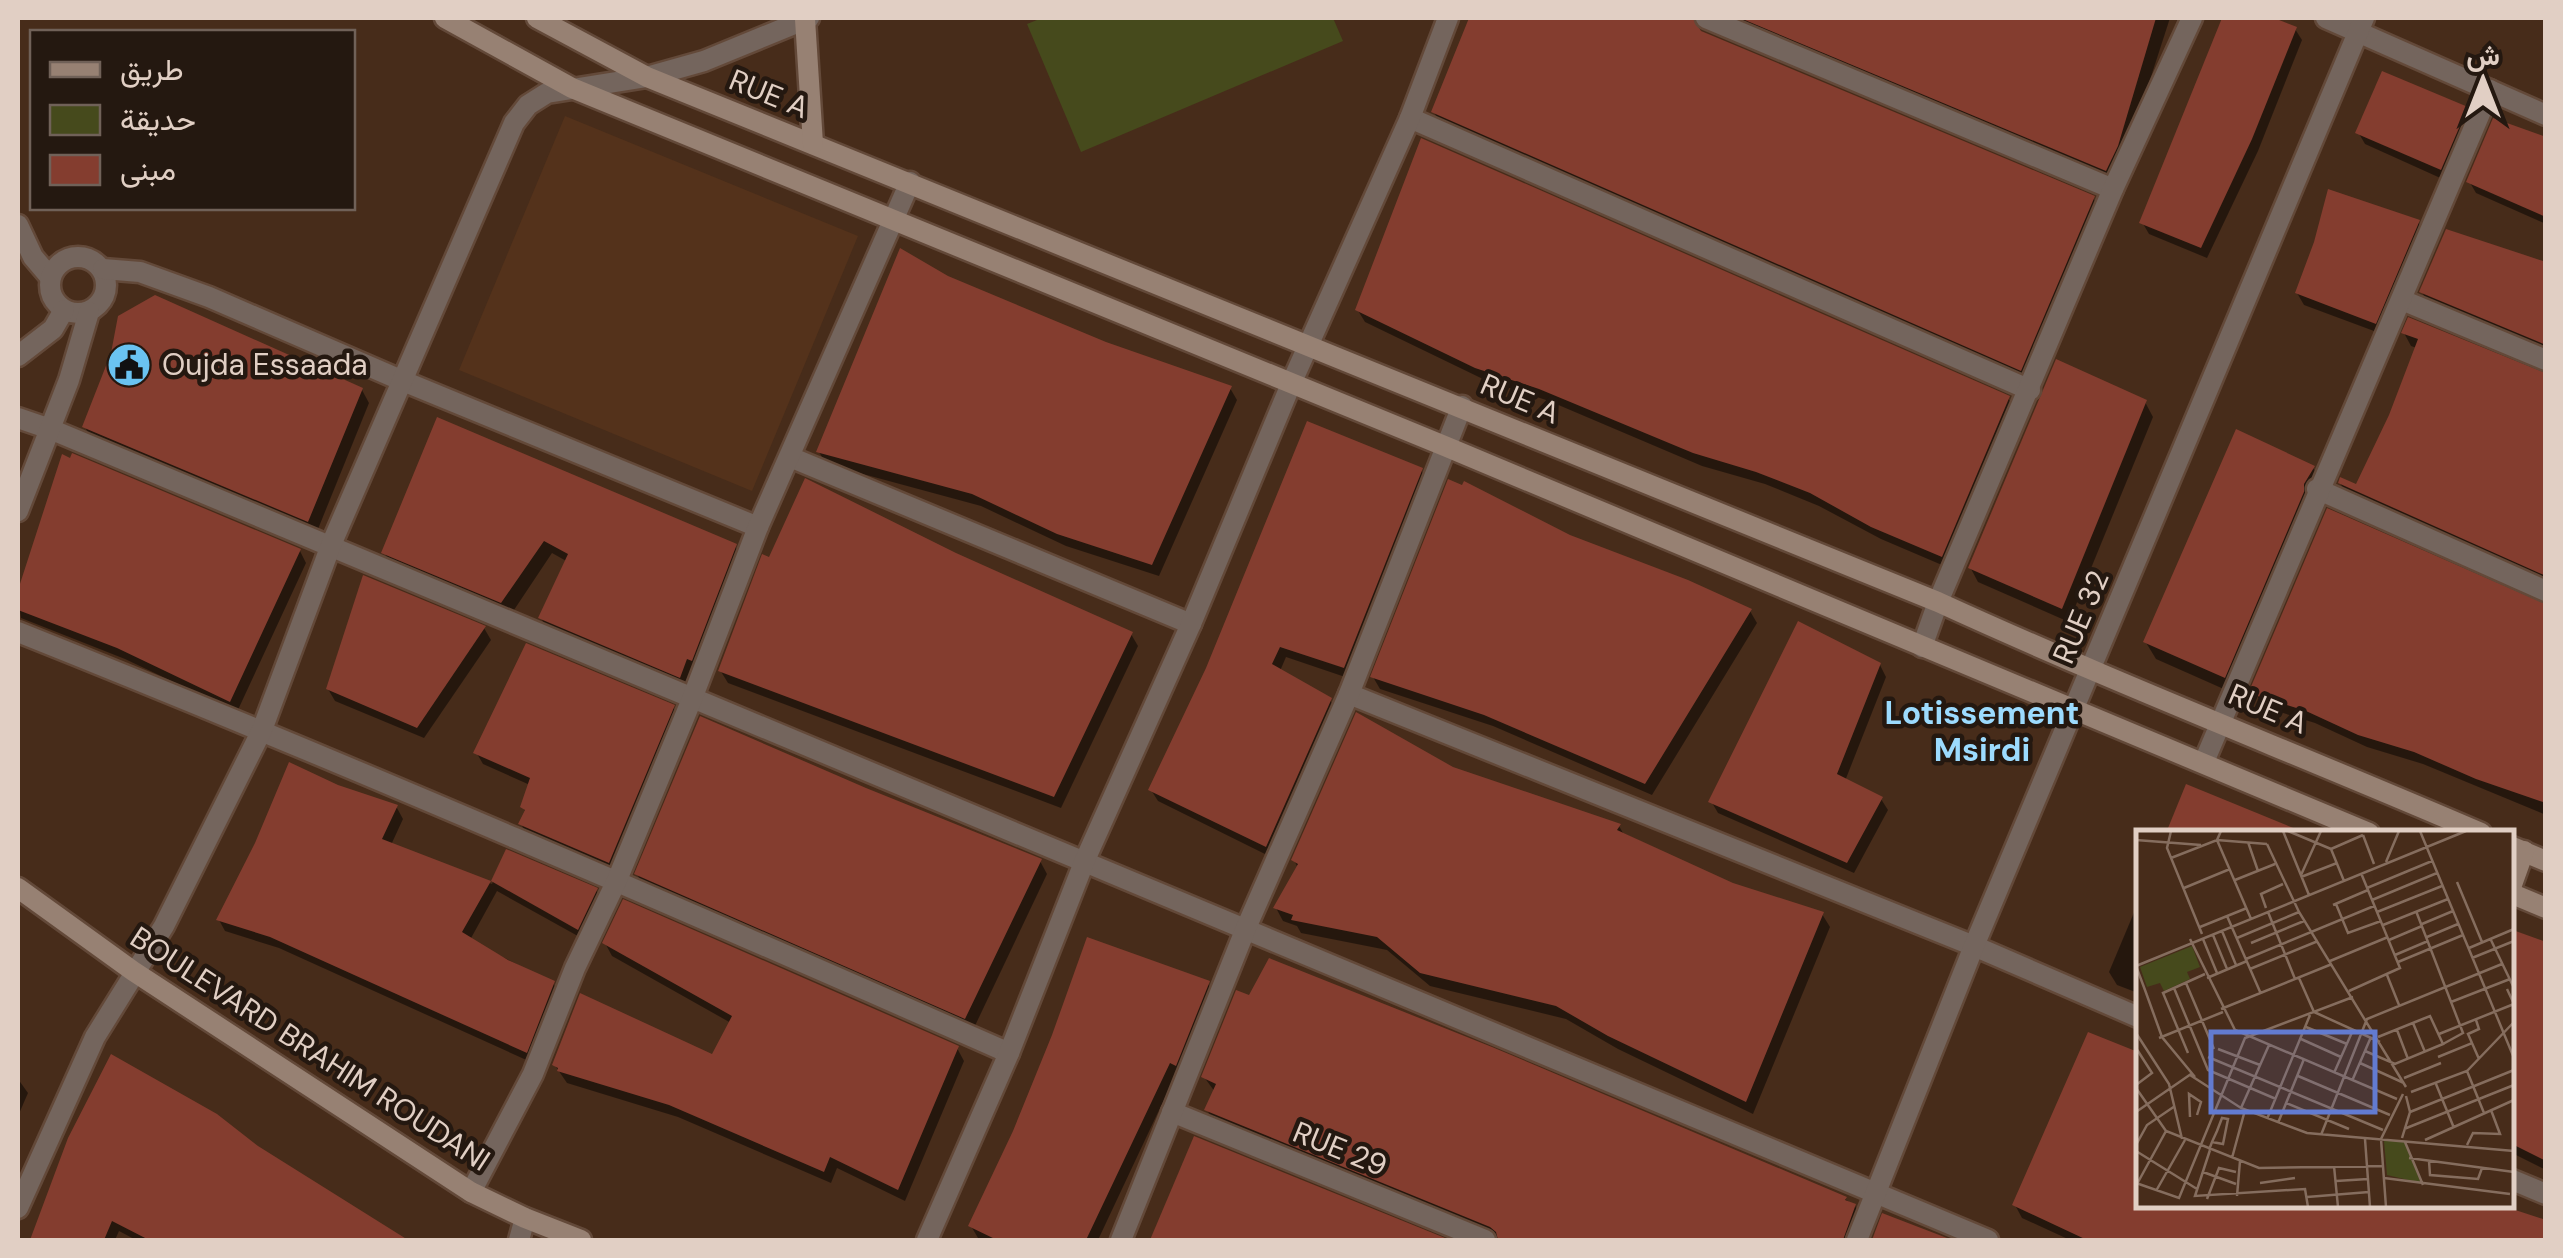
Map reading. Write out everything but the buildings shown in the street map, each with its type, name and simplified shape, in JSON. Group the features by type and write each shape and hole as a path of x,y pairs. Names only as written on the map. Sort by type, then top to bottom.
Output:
{"street":[{"path":"446,18 572,88 1447,447 2362,830"},
{"name":"RUE A","path":"537,18 647,77 1938,602 2091,672 2222,722 2474,830"},
{"path":"18,1208 95,1037 164,926 262,730 332,545 514,123 528,104 547,93 647,77 704,62 807,18 813,144"},
{"path":"927,1240 1009,1053 1085,860 1410,118 1448,18"},
{"path":"1706,18 2114,189"},
{"path":"1922,647 2114,189 2192,18"},
{"path":"2326,18 2362,24 2490,90 2546,114"},
{"name":"RUE 32","path":"1858,1240 1974,946 2362,24"},
{"path":"2204,762 2490,90"},
{"path":"1410,118 2030,390"},
{"path":"471,1192 533,1074 576,968 618,880 758,526 910,182"},
{"path":"18,226 33,257 50,277 54,302 64,310 88,312 100,305 106,294 103,269 80,257 57,266 50,277"},
{"path":"103,269 140,272 210,297 403,382 758,526"},
{"path":"2402,300 2546,360"},
{"path":"18,356 53,328 64,310"},
{"path":"18,511 88,312"},
{"path":"1121,1240 1246,928 1349,694 1462,406"},
{"path":"18,418 332,545 1988,1240"},
{"path":"790,456 1191,624"},
{"path":"2318,489 2546,592"},
{"path":"18,632 618,880 1009,1053"},
{"path":"1349,694 1974,946 2136,1016"},
{"path":"2513,873 2517,848 2546,861"},
{"name":"BOULEVARD BRAHIM ROUDANI","path":"18,888 133,972 471,1192 581,1240"},
{"path":"2513,893 2546,908"},
{"name":"RUE 29","path":"1172,1112 1485,1240"},
{"path":"2513,1179 2546,1194"},
{"path":"518,1240 525,1218"}],"shaded area":[{"path":"565,116 858,236 752,491 459,370"}],"green space":[{"path":"1042,18 1333,18 1343,41 1081,152 1027,24"}],"place":[{"name":"Oujda Essaada","path":"129,365"}],"district":[{"name":"Lotissement Msirdi","path":"1982,732"}]}
